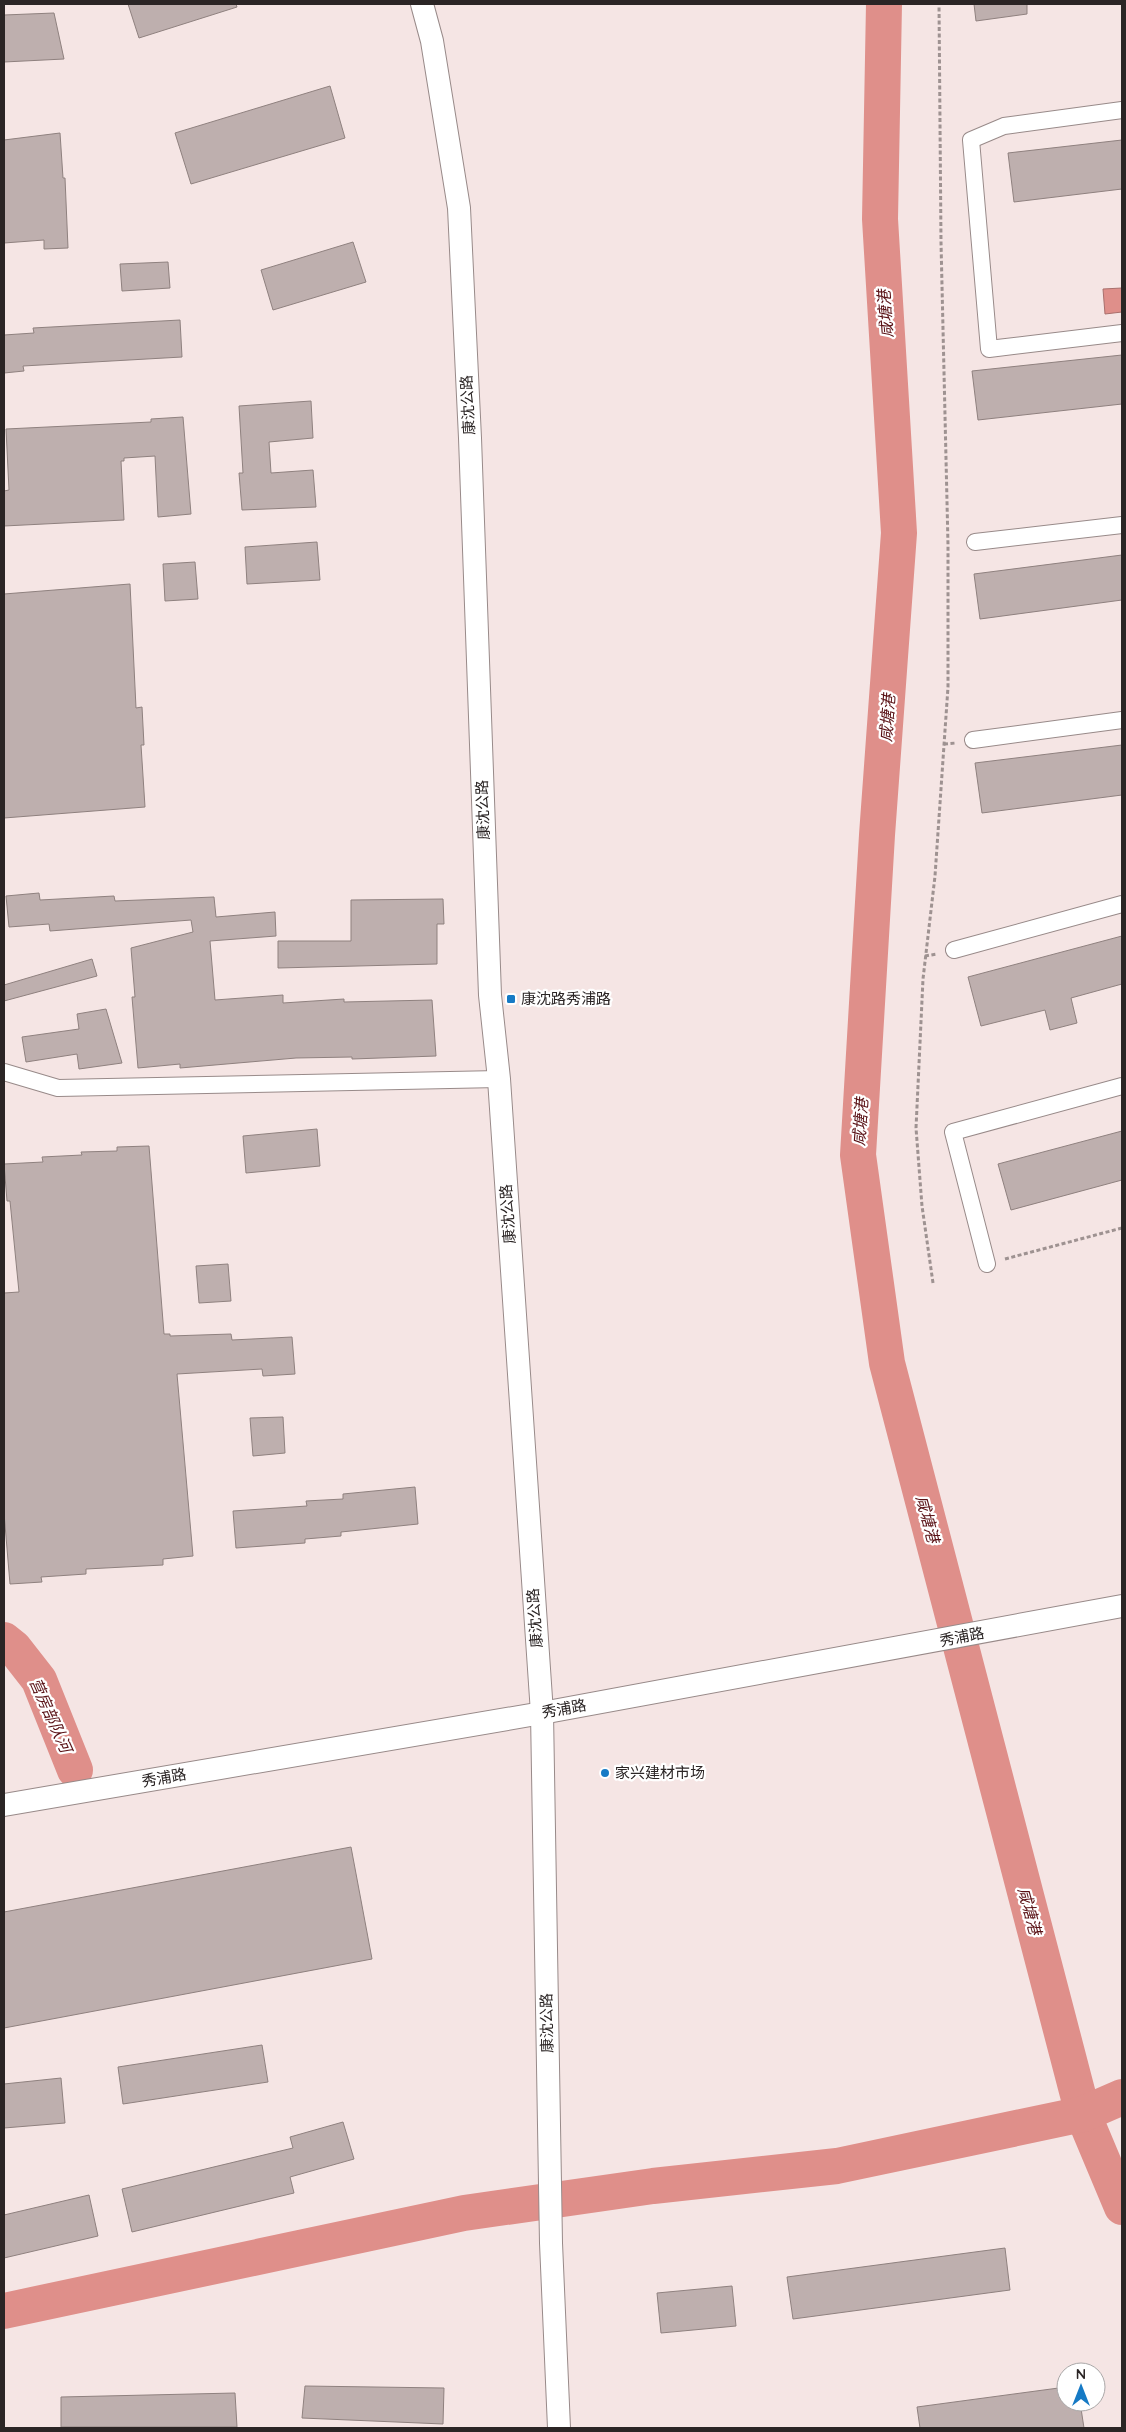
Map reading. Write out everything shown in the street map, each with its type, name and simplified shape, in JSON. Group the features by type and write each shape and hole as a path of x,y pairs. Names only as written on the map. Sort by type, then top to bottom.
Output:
{"street":[{"name":"康沈公路","path":"422,4 432,42 459,208 470,438 490,995 499,1079 542,1713 549,2161 559,2428"},
{"path":"1122,110 1004,126 971,140 989,349 1122,333"},
{"path":"975,542 1122,525"},
{"path":"973,740 1122,720"},
{"path":"954,950 1122,904"},
{"path":"4,1072 58,1088 499,1079"},
{"path":"987,1264 953,1132 1122,1086"},
{"name":"秀浦路","path":"4,1805 542,1713 1122,1606"}],"path":[{"path":"933,1283 922,1206 916,1128 923,979 935,866 948,687 948,545 941,251 939,4"},
{"path":"987,1264 1122,1228"}],"shaded area":[{"path":"1122,288 1122,312 1105,314 1103,289"}],"building":[{"path":"128,4 236,4 237,7 139,38"},
{"path":"974,4 1027,4 1027,14 976,21"},
{"path":"54,13 64,59 4,62 4,15"},
{"path":"330,86 345,138 191,184 175,133"},
{"path":"60,133 63,178 65,178 68,248 44,249 44,240 4,243 4,140"},
{"path":"1122,140 1122,189 1014,202 1008,153"},
{"path":"353,242 366,282 273,310 261,270"},
{"path":"168,262 170,288 122,291 120,264"},
{"path":"180,320 182,357 23,366 24,371 4,373 4,335 34,333 33,328"},
{"path":"1122,355 1122,404 978,420 972,371"},
{"path":"311,401 313,438 269,442 271,473 313,470 316,507 242,510 239,473 243,473 239,406"},
{"path":"183,417 191,514 158,517 155,456 124,458 124,461 121,461 124,520 4,526 4,491 9,490 6,429 151,422 151,419"},
{"path":"317,542 320,580 247,584 245,547"},
{"path":"1122,555 1122,600 980,619 974,574"},
{"path":"195,562 198,599 165,601 163,564"},
{"path":"130,584 136,708 142,707 144,745 141,745 145,807 4,818 4,594"},
{"path":"1122,745 1122,795 982,813 975,763"},
{"path":"39,893 40,900 114,896 115,901 214,897 216,917 275,912 276,936 210,941 215,1000 283,995 283,1003 344,999 344,1002 432,1000 436,1056 352,1059 352,1057 296,1058 180,1068 180,1064 138,1068 132,997 135,997 131,948 193,932 191,920 50,931 49,924 9,927 6,896"},
{"path":"443,899 444,924 437,924 437,964 278,968 278,941 351,941 351,900"},
{"path":"1122,936 1122,984 1071,998 1077,1023 1050,1030 1045,1010 981,1026 968,977"},
{"path":"92,959 97,976 4,1001 4,985"},
{"path":"106,1009 122,1063 79,1069 77,1054 26,1062 22,1037 79,1029 77,1014"},
{"path":"317,1129 320,1166 246,1173 243,1136"},
{"path":"1122,1131 1122,1180 1011,1210 998,1164"},
{"path":"149,1146 164,1334 170,1334 170,1336 231,1334 232,1340 292,1337 295,1374 263,1376 262,1369 177,1374 193,1556 163,1559 163,1565 86,1569 86,1574 41,1577 42,1582 10,1584 4,1513 4,1293 19,1292 10,1201 7,1201 4,1164 43,1162 42,1157 82,1155 81,1152 117,1151 117,1147"},
{"path":"228,1264 231,1301 199,1303 196,1266"},
{"path":"283,1417 285,1453 253,1456 250,1418"},
{"path":"415,1487 418,1524 341,1532 341,1536 305,1539 305,1543 236,1548 233,1511 307,1506 306,1501 343,1499 343,1494"},
{"path":"351,1847 372,1959 4,2028 4,1912"},
{"path":"262,2045 268,2082 123,2104 118,2067"},
{"path":"61,2078 65,2123 4,2128 4,2084"},
{"path":"343,2122 354,2159 290,2177 294,2193 132,2232 122,2189 293,2148 290,2137"},
{"path":"89,2195 98,2236 4,2258 4,2215"},
{"path":"1005,2248 1010,2290 793,2319 787,2277"},
{"path":"732,2286 736,2326 661,2333 657,2293"},
{"path":"305,2386 444,2388 443,2424 302,2418"},
{"path":"1056,2388 1056,2412 1082,2412 1084,2428 920,2428 917,2407"},
{"path":"235,2393 237,2427 61,2427 61,2397"}],"waterway":[{"name":"咸塘港","path":"884,4 880,219 899,533 877,835 858,1155 887,1363 1083,2114 1122,2207"},
{"name":"营房部队河","path":"4,1640 14,1648 39,1680 75,1770"},
{"path":"4,2311 464,2213 653,2186 837,2166 1083,2114 1122,2097"}],"place":[{"name":"康沈路秀浦路","path":"511,999"},
{"name":"家兴建材市场","path":"605,1773"}]}
